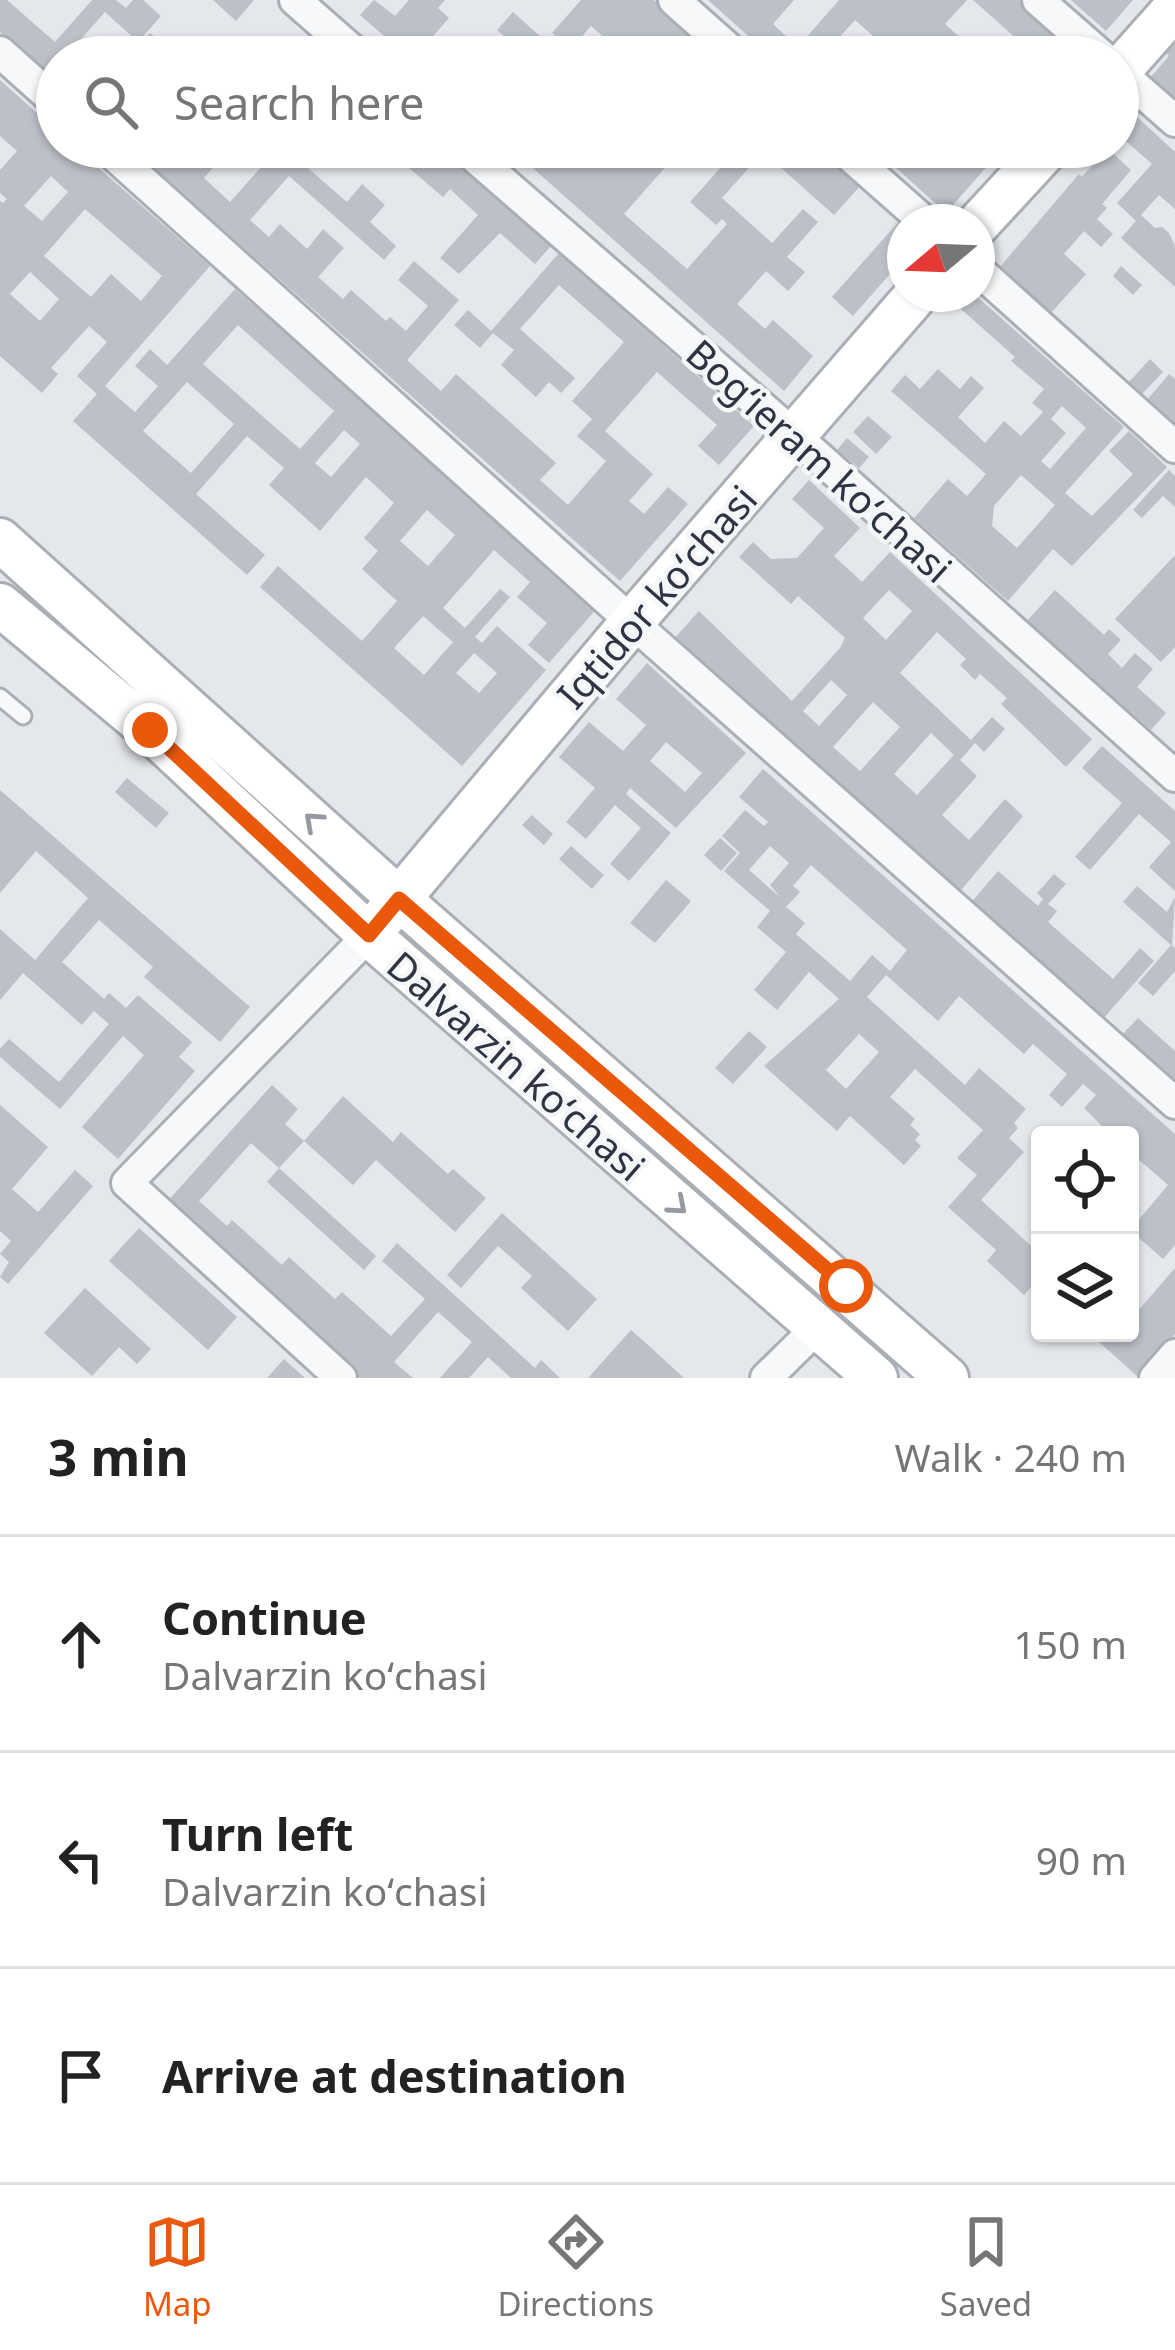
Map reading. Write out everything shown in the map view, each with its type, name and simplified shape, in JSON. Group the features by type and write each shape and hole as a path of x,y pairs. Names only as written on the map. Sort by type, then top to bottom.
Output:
{"main road":[{"path":"1139,48 1175,8"},
{"path":"995,206 1030,168"},
{"name":"Iqtidor koʻchasi","path":"369,935 901,312"},
{"name":"Dalvarzin koʻchasi","path":"0,540 399,899 947,1378"},
{"name":"Dalvarzin koʻchasi","path":"0,605 112,698 369,935 876,1378"},
{"path":"112,698 141,665"}],"street":[{"path":"295,0 336,36"},
{"path":"674,0 715,36"},
{"path":"1038,0 1078,36"},
{"path":"0,52 36,85"},
{"path":"1139,89 1175,121"},
{"path":"128,168 1175,1103"},
{"name":"Bogʻieram koʻchasi","path":"487,168 1175,776"},
{"path":"864,168 905,204"},
{"path":"995,284 1175,447"},
{"path":"341,1378 127,1183 369,935"},
{"path":"766,1378 817,1328"},
{"path":"1155,1378 1175,1355"}],"lane":[{"path":"0,697 22,716"}],"building":[{"path":"0,0 7,0 48,36 36,36 36,64 0,32"},
{"path":"92,0 116,0 126,8 133,0 143,0 161,16 143,36 131,36 105,12 84,36 60,36"},
{"path":"213,0 254,0 236,21"},
{"path":"374,0 395,16 409,0 445,0 438,8 449,18 433,36 384,36 360,15"},
{"path":"581,0 654,0 694,36 602,36 591,26 582,36 552,33"},
{"path":"708,0 794,0 773,24 786,36 748,36"},
{"path":"839,0 967,0 945,24 958,36 873,36 855,20 840,36 808,36"},
{"path":"973,0 1019,0 1060,36 1014,36"},
{"path":"1071,0 1133,0 1106,31"},
{"path":"513,12 540,36 504,36 497,30"},
{"path":"1175,43 1175,104 1148,80"},
{"path":"0,80 36,112 36,168 99,168 210,266 105,386 135,412 158,386 135,366 150,349 167,365 235,289 599,606 549,663 528,645 547,623 517,597 530,582 494,550 443,608 465,628 500,589 510,597 475,637 482,643 497,626 546,670 462,766 260,587 278,566 362,641 397,601 362,569 378,551 364,538 394,503 366,477 320,531 269,485 284,468 247,436 196,494 265,555 247,575 73,421 97,394 77,376 107,342 89,326 51,368 58,374 42,393 0,356 0,201 7,199 0,193 0,170 17,151 0,136","holes":["51,176 68,192 42,221 24,206","85,209 162,276 141,301 111,274 91,297 44,256","30,272 59,299 40,321 10,294","238,325 334,411 300,449 203,364","187,382 234,424 191,473 143,431","344,430 360,444 331,477 315,463","427,510 455,535 428,566 400,541","423,616 453,642 424,675 394,648","474,653 497,673 479,693 456,673"]},
{"path":"1139,119 1175,152 1175,209 1159,195 1141,215 1169,233 1175,246 1175,287 1121,238 1136,221 1117,203 1152,164 1139,153"},
{"path":"154,168 213,168 204,178 230,202 260,168 308,168 347,202 362,184 385,205 370,222 396,246 384,260 289,176 250,220 269,237 280,224 307,249 323,229 344,248 318,277 343,299 351,290 386,321 390,317 406,331 428,306 398,280 414,261 459,300 407,360 441,391 456,374 556,463 540,480 568,505 606,461 577,436 592,419 572,401 624,342 559,285 520,329 575,378 561,393 549,382 536,397 501,365 514,350 493,333 480,348 454,325 468,310 491,331 559,253 754,426 719,465 698,446 717,425 657,372 605,431 653,474 629,501 644,514 668,487 688,504 620,581"},
{"path":"409,168 464,168 551,246 535,264 500,233 459,274 440,258 478,215 450,189 443,197"},
{"path":"533,168 665,168 624,214 687,269 727,224 722,219 716,225 690,202 720,168 749,168 722,198 772,243 803,209 818,222 787,257 805,272 788,291 766,271 737,304 765,329 773,320 813,356 784,391"},
{"path":"781,168 844,168 862,184 834,215"},
{"path":"896,168 986,168 954,204 936,204"},
{"path":"1090,168 1131,170 1102,204 1107,208 1097,219 1113,234 1101,247 1084,231 1064,254 1086,274 1050,314 999,268 1079,174 1082,177"},
{"path":"887,235 887,277 853,316 832,297"},
{"path":"1121,266 1142,285 1133,295 1113,276"},
{"path":"964,312 994,312 1124,427 1065,493 1092,516 1133,474 1109,451 1129,431 1167,467 1072,566 1053,549 1008,601 914,518 948,479 967,496 986,474 891,391 905,375 920,389 938,369 960,389 971,376 984,388 958,417 985,443 1004,421 1021,436 1043,412 1032,403 1044,389 1011,361 1015,357","holes":["1062,406 1086,428 1050,469 1041,461 1066,433 1051,419","1021,475 1055,505 1017,548 992,526 994,506"]},
{"path":"1150,359 1163,372 1142,394 1129,382"},
{"path":"1169,374 1175,379 1175,424 1147,400"},
{"path":"868,416 892,437 876,454 853,432"},
{"path":"847,438 869,457 859,468 837,450"},
{"path":"1169,470 1175,476 1175,507 1163,496 1142,518 1133,510"},
{"path":"809,480 860,528 834,556 862,582 890,552 1092,739 1066,767 1001,704 1007,698 980,674 975,680 960,665 966,659 937,632 900,673 971,740 992,717 1005,729 984,752 975,743 960,760 977,776 942,815 969,840 1005,799 1023,816 957,895 673,640 699,611 792,701 840,648 845,638 798,596 791,604 739,557 753,542 771,559 797,558 824,528 792,499","holes":["889,590 912,611 886,640 863,618","831,680 847,695 819,726 803,711","873,702 900,727 860,771 833,747","931,733 954,755 917,795 894,774"]},
{"path":"1175,555 1175,647 1161,662 1115,619"},
{"path":"1055,590 1104,635 1109,629 1121,640 1108,654 1122,668 1135,653 1153,669 1137,687 1166,713 1151,730 1027,621"},
{"path":"647,663 746,753 676,828 630,788 626,794 671,833 629,881 610,864 641,828 615,805 586,839 566,822 595,788 559,757 589,722 623,751 646,725 616,699","holes":["666,742 702,773 685,792 650,761"]},
{"path":"1102,746 1175,811 1175,891 1149,867 1171,842 1139,814 1090,870 1075,857 1122,803 1082,768"},
{"path":"763,769 1175,1134 1175,1245 1163,1259 1139,1238 1139,1219 1168,1185 1139,1160 1139,1126 1102,1126 1084,1108 1096,1095 1083,1084 1062,1107 1049,1095 1067,1074 1033,1044 1024,1054 959,996 938,1021 886,975 867,997 965,1085 979,1068 1026,1109 1009,1138 1024,1152 981,1200 1031,1246 1031,1287 1024,1295 987,1261 996,1250 948,1207 977,1175 957,1158 983,1130 915,1069 890,1097 915,1119 910,1125 920,1134 915,1140 921,1146 904,1165 850,1116 837,1131 764,1066 839,999 809,972 777,1010 754,990 786,952 757,927 770,911 724,871 740,853 722,836 745,810 764,826 768,822 739,797","holes":["770,846 789,863 770,885 781,898 749,870","811,865 907,950 890,971 872,955 850,981 796,934 805,923 786,907 800,892 793,886","859,1034 879,1052 846,1089 826,1070"]},
{"path":"127,778 169,813 156,828 115,792"},
{"path":"0,790 250,1007 220,1042 144,977 153,967 99,920 62,962 104,999 109,993 126,1008 138,995 192,1042 179,1057 195,1071 118,1159 82,1127 144,1055 123,1036 60,1109 0,1057 9,1039 59,1082 109,1024 94,1011 82,1025 23,973 0,1000 0,929 35,960 88,898 36,851 0,893"},
{"path":"532,815 553,834 544,845 522,825"},
{"path":"720,838 737,853 721,871 704,855"},
{"path":"571,846 604,875 592,889 559,859"},
{"path":"998,871 1038,906 1043,899 1037,893 1054,874 1066,884 1048,904 1057,911 1048,922 1113,979 1140,948 1154,961 1101,1021 969,905"},
{"path":"666,880 691,901 655,943 630,923"},
{"path":"1137,886 1167,912 1175,897 1172,946 1123,902"},
{"path":"1171,945 1175,971 1153,996 1138,983"},
{"path":"1138,1018 1175,1051 1175,1087 1120,1037"},
{"path":"749,1031 767,1047 733,1084 715,1068"},
{"path":"272,1085 298,1109 285,1124 304,1141 279,1168 251,1143 199,1201 227,1226 232,1220 282,1265 289,1257 335,1299 342,1292 391,1336 425,1299 382,1261 397,1243 535,1368 541,1360 560,1378 511,1378 488,1357 469,1378 440,1378 472,1342 438,1312 394,1362 413,1378 360,1378 166,1203"},
{"path":"343,1096 393,1142 401,1132 448,1174 453,1169 486,1198 455,1232 376,1160 353,1185 304,1141"},
{"path":"0,1105 48,1147 12,1189 38,1212 75,1170 93,1186 8,1284 0,1277 9,1262 0,1254 11,1241 0,1231"},
{"path":"279,1168 376,1256 364,1270 267,1182"},
{"path":"502,1213 597,1299 568,1331 521,1288 532,1276 498,1246 461,1288 447,1275"},
{"path":"139,1228 237,1317 208,1350 109,1261"},
{"path":"1175,1268 1175,1334 1138,1377 1099,1342 1139,1342 1139,1310"},
{"path":"85,1288 151,1349 137,1364 119,1347 92,1376 44,1333"},
{"path":"631,1330 647,1344 684,1378 588,1378"},
{"path":"284,1359 305,1378 267,1378"}],"route":[{"path":"150,730 369,935 399,899 846,1286"}]}
